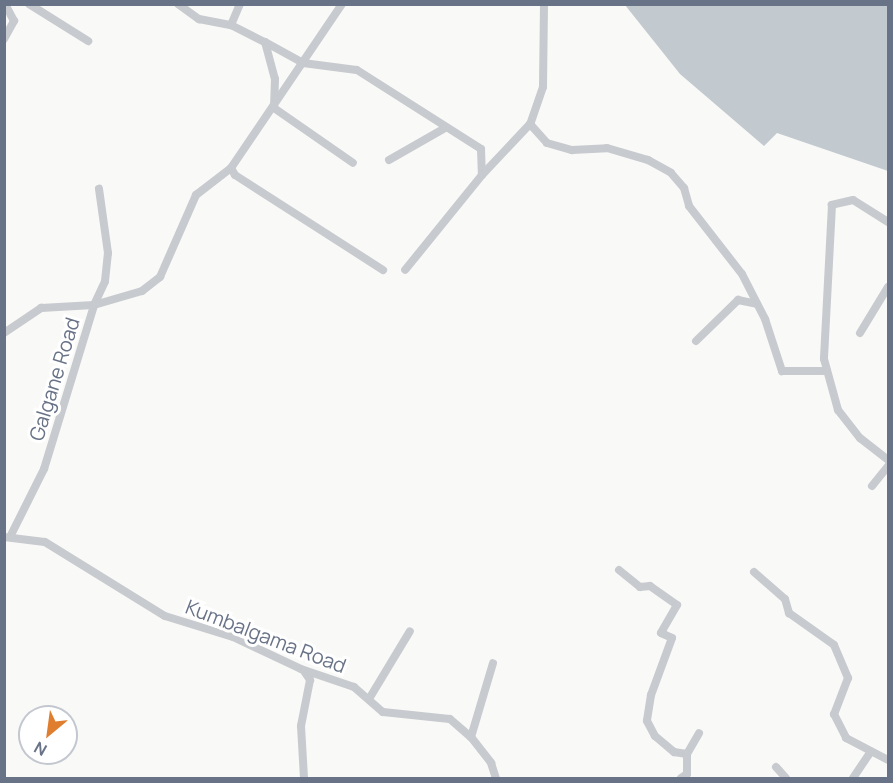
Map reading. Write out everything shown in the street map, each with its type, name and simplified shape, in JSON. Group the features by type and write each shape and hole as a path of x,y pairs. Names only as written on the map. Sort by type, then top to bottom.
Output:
{"street":[{"path":"4,39 14,21 5,4"},
{"path":"29,4 88,41"},
{"path":"178,4 199,20 231,25 303,63 357,70 481,149 482,175"},
{"path":"231,25 240,4"},
{"name":"Galgane Road","path":"8,536 44,469 94,305 142,291 160,277 196,195 231,168 274,108 342,4"},
{"path":"405,270 482,175 530,124 543,87 544,4"},
{"path":"265,42 275,79 274,108 353,163"},
{"path":"530,124 548,143 572,150 607,148 648,160 671,173 684,188 689,206 742,274 757,304 782,371 827,371"},
{"path":"389,160 445,128"},
{"path":"231,168 235,175 383,270"},
{"path":"4,333 42,308 94,305 105,281 108,253 99,189"},
{"path":"888,222 852,200 832,205 824,359 838,410 860,438 888,460"},
{"path":"860,333 888,287"},
{"path":"696,341 738,300 757,304"},
{"path":"872,486 888,466"},
{"name":"Kumbalgama Road","path":"8,536 45,542 66,552 165,616 233,637 301,669 354,687 383,712 450,719 471,737 490,763 496,778"},
{"path":"619,570 640,587 650,586 677,605 661,633 672,638 651,695 647,721 655,736 674,752 687,754"},
{"path":"754,572 785,599 789,614 834,645 848,678 834,714 846,738 888,760"},
{"path":"369,699 410,631"},
{"path":"471,737 493,663"},
{"path":"301,669 310,680 301,726 304,778"},
{"path":"681,778 687,774 687,754 699,733"},
{"path":"853,778 871,751"},
{"path":"776,767 786,778"}],"shaded area":[{"path":"625,5 888,5 888,171 777,133 764,146 680,74"}]}
